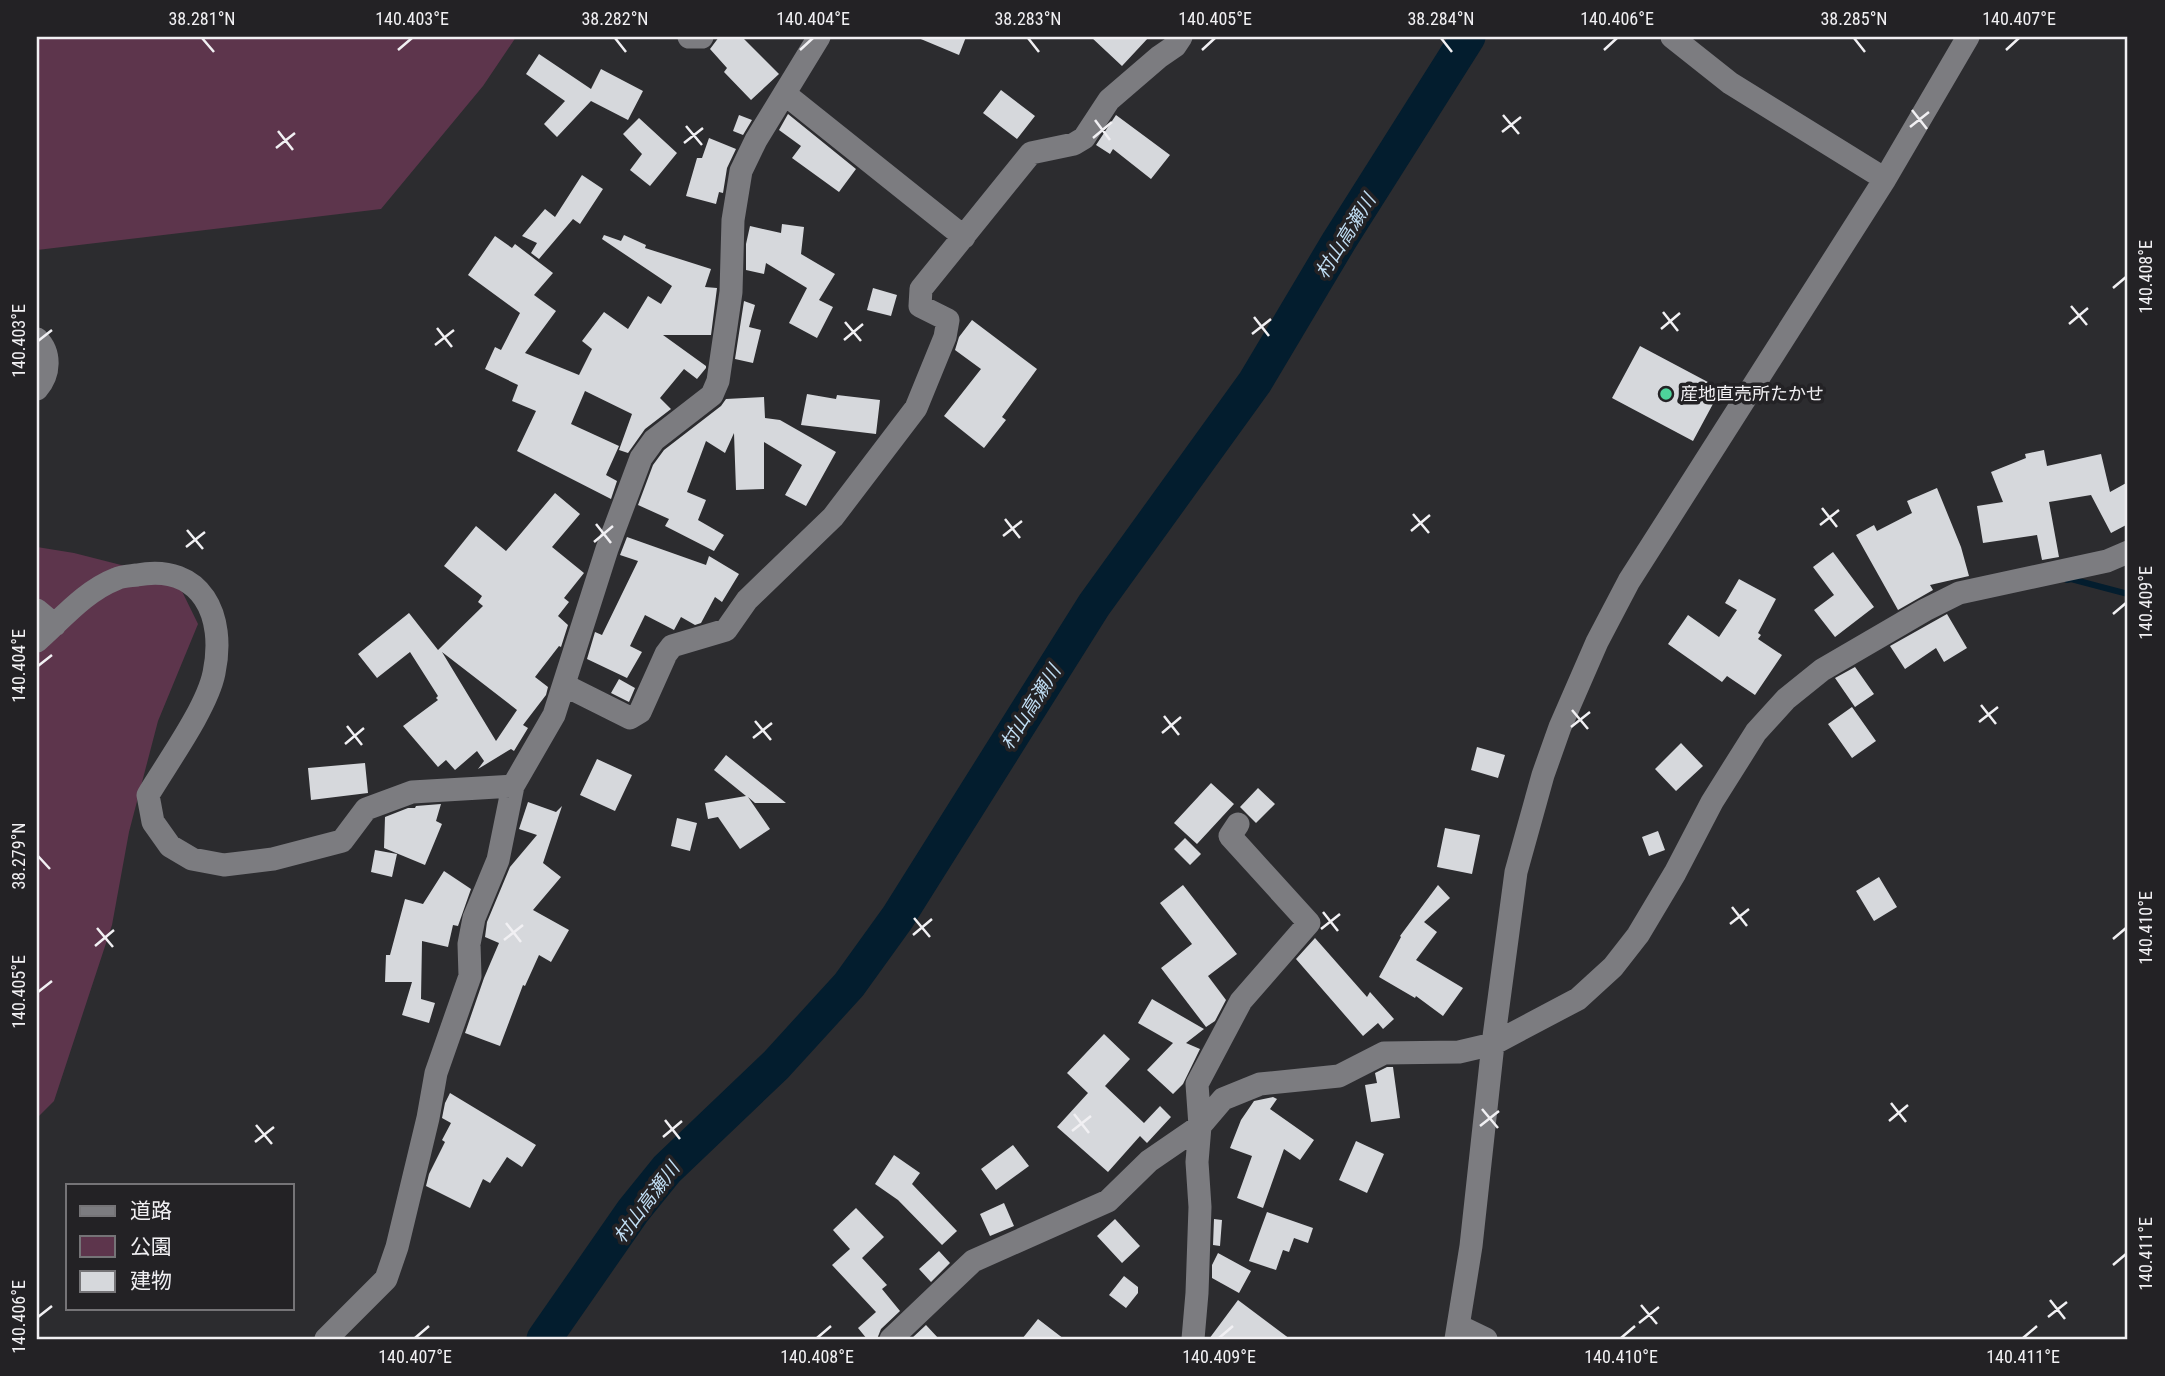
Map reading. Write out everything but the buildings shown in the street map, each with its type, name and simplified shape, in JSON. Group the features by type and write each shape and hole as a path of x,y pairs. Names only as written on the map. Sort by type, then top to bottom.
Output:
{"street":[{"path":"689,37 702,37"},
{"path":"326,1339 386,1279 397,1247 436,1073 470,976 469,944 474,918 498,860 513,786 554,715 607,549 642,458 654,440 712,395 718,381 730,302 733,220 741,171 756,140 818,37"},
{"path":"564,685 630,718 640,712 672,646 726,630 747,600 834,517 916,408 945,337 948,320 920,306 921,289 1031,153 1074,144 1084,138 1109,100 1158,57 1175,46 1181,37"},
{"path":"1672,37 1730,83 1885,180"},
{"path":"1486,1339 1458,1333 1473,1234 1493,1044 1516,872 1543,775 1560,727 1592,652 1629,581 1885,180 1968,37"},
{"path":"785,94 964,237"},
{"path":"37,339 47,356 47,373 37,389"},
{"path":"891,1339 973,1261 1108,1201 1149,1161 1200,1126 1223,1098 1260,1084 1339,1076 1384,1053 1459,1052 1493,1044 1578,999 1613,967 1638,935 1675,873 1712,802 1756,732 1786,699 1822,670 1959,593 2108,561 2128,552"},
{"path":"37,641 80,601 116,578 151,572 180,576 199,589 212,612 216,640 214,674 201,706 148,795 153,822 170,846 192,859 224,865 273,859 342,841 366,809 412,792 513,786"},
{"path":"37,610 55,625"},
{"path":"1193,1339 1200,1206 1197,1084 1241,1001 1309,923 1230,836 1238,824"}],"green space":[{"path":"37,37 516,37 483,86 381,209 37,250"},
{"path":"37,547 74,553 176,579 198,624 158,721 129,832 112,925 54,1101 37,1118"}],"waterway":[{"name":"村山高瀬川","path":"544,1339 633,1211 667,1169 776,1065 849,985 898,917 1094,605 1255,382 1339,241 1468,37"},
{"path":"2067,580 2128,594"}],"place":[{"name":"産地直売所たかせ","path":"1666,394"}]}
